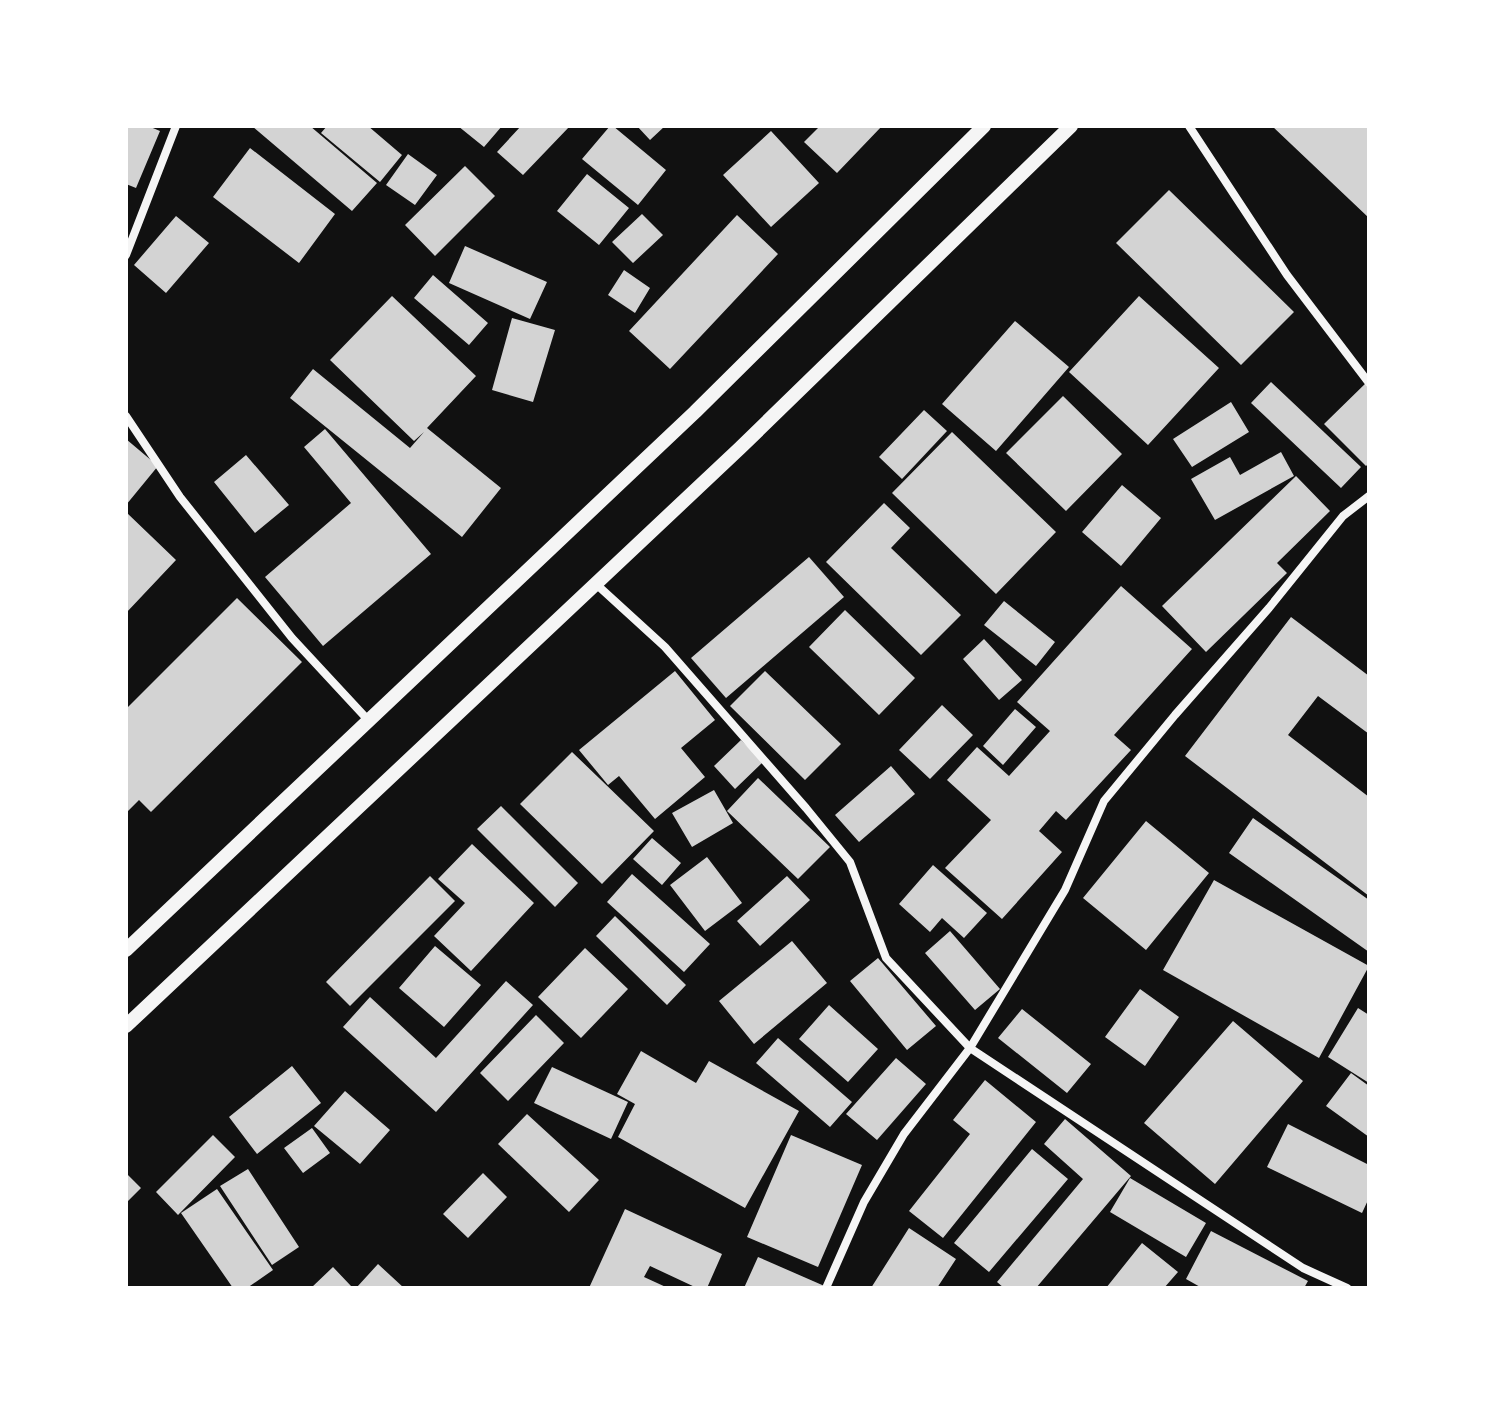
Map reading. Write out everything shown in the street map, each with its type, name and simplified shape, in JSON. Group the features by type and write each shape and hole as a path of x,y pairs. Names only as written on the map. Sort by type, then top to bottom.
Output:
{"street":[{"path":"126,255 176,126"},
{"path":"126,950 695,412 984,126"},
{"path":"126,1026 752,437 1071,126"},
{"path":"1189,126 1287,275 1369,383"},
{"path":"126,416 180,497 292,638 369,721"},
{"path":"826,1288 864,1202 904,1134 970,1048 1065,890 1104,801 1269,608 1343,516 1369,496"},
{"path":"596,584 665,647 850,862 886,958 970,1048 1303,1268 1347,1288"}],"building":[{"path":"126,126 148,126 160,131 136,188 126,184"},
{"path":"252,126 310,126 377,183 352,211"},
{"path":"327,126 368,126 402,155 380,182 321,133"},
{"path":"458,126 502,126 484,147"},
{"path":"521,126 570,126 523,175 497,152"},
{"path":"610,126 666,170 638,205 582,159"},
{"path":"637,126 665,126 650,140"},
{"path":"820,126 882,126 837,173 804,142"},
{"path":"1272,126 1369,126 1369,218"},
{"path":"771,131 819,183 771,227 723,175"},
{"path":"250,148 335,214 299,263 213,197"},
{"path":"408,154 437,175 415,205 386,185"},
{"path":"465,166 495,196 435,256 405,225"},
{"path":"587,174 629,208 599,245 557,211"},
{"path":"1169,190 1294,312 1241,365 1116,243"},
{"path":"642,214 663,235 633,263 612,242"},
{"path":"737,215 778,254 670,369 629,331"},
{"path":"176,216 209,243 166,293 134,265"},
{"path":"465,246 547,282 530,319 449,283"},
{"path":"624,270 650,288 635,313 608,295"},
{"path":"433,275 488,323 469,345 414,298"},
{"path":"392,296 476,376 427,428 501,488 462,537 290,398 313,369 410,448 424,432 414,441 330,360"},
{"path":"1139,296 1219,368 1148,445 1069,372"},
{"path":"512,318 555,330 533,402 492,390"},
{"path":"1015,321 1069,367 996,451 942,404"},
{"path":"1369,380 1369,463 1366,466 1324,424"},
{"path":"1271,382 1361,467 1341,488 1251,403"},
{"path":"1063,396 1122,454 1066,511 1006,453"},
{"path":"1231,402 1249,432 1192,467 1173,439"},
{"path":"924,410 947,431 902,479 879,457"},
{"path":"325,429 431,554 323,646 265,577 351,503 304,447"},
{"path":"952,432 1056,532 996,594 892,493"},
{"path":"126,439 158,466 126,505"},
{"path":"1281,452 1294,476 1215,520 1191,479 1230,457 1240,475"},
{"path":"246,455 289,505 255,533 214,482"},
{"path":"1296,476 1330,511 1277,563 1287,573 1206,652 1162,606"},
{"path":"1122,485 1161,518 1121,566 1082,532"},
{"path":"884,503 910,528 891,548 961,615 921,655 826,562"},
{"path":"126,512 176,560 126,613"},
{"path":"809,557 844,597 726,698 691,658"},
{"path":"1121,586 1192,649 1114,735 1131,750 1066,820 1056,811 1039,831 1062,852 1002,919 945,868 991,820 947,780 977,747 1009,776 1050,731 1017,702"},
{"path":"237,598 302,662 151,812 139,800 126,813 126,709"},
{"path":"1004,601 1055,642 1036,666 984,625"},
{"path":"845,610 915,678 879,715 809,647"},
{"path":"1291,617 1369,676 1369,734 1318,696 1288,735 1369,797 1369,896 1185,756"},
{"path":"984,639 1022,680 999,700 963,659"},
{"path":"675,671 715,720 681,748 705,777 655,819 619,776 608,785 579,750"},
{"path":"765,671 841,744 805,780 730,706"},
{"path":"942,705 973,735 930,779 899,750"},
{"path":"1015,709 1036,727 1003,765 983,746"},
{"path":"741,740 763,762 735,789 714,766"},
{"path":"572,752 654,831 602,884 520,804"},
{"path":"891,766 915,794 859,842 835,815"},
{"path":"758,778 830,847 798,879 727,811"},
{"path":"714,790 733,823 692,847 672,813"},
{"path":"501,806 578,883 555,907 477,829"},
{"path":"1253,818 1369,900 1369,952 1229,853"},
{"path":"1146,821 1209,873 1146,950 1083,898"},
{"path":"652,838 681,863 662,885 633,859"},
{"path":"472,844 534,903 471,971 434,936 465,903 438,879"},
{"path":"707,857 742,903 705,931 670,885"},
{"path":"933,865 987,913 964,938 942,918 930,932 899,904"},
{"path":"632,874 710,944 684,972 607,902"},
{"path":"430,876 455,901 350,1006 326,982"},
{"path":"787,876 810,900 760,946 737,921"},
{"path":"1214,880 1369,966 1319,1058 1163,970"},
{"path":"615,916 686,985 667,1005 596,936"},
{"path":"950,931 1000,989 975,1010 925,953"},
{"path":"792,941 827,983 754,1044 719,1001"},
{"path":"435,946 481,985 444,1027 399,988"},
{"path":"585,948 628,989 581,1038 538,997"},
{"path":"878,958 936,1026 907,1050 850,981"},
{"path":"506,981 533,1005 436,1112 343,1027 370,997 436,1058"},
{"path":"1140,989 1179,1017 1145,1066 1105,1037"},
{"path":"829,1005 878,1049 848,1082 799,1039"},
{"path":"1358,1008 1369,1015 1369,1083 1328,1057"},
{"path":"1022,1009 1091,1064 1067,1093 998,1038"},
{"path":"536,1015 564,1043 508,1101 480,1073"},
{"path":"1233,1021 1303,1081 1215,1184 1144,1123"},
{"path":"778,1038 852,1102 830,1127 756,1063"},
{"path":"641,1051 696,1083 709,1061 799,1111 745,1208 618,1137 635,1104 617,1094"},
{"path":"896,1058 926,1084 877,1140 846,1114"},
{"path":"292,1066 321,1103 257,1154 229,1117"},
{"path":"552,1067 628,1102 611,1139 534,1103"},
{"path":"1351,1073 1369,1086 1369,1137 1326,1106"},
{"path":"985,1080 1036,1122 943,1238 909,1211 970,1134 953,1120"},
{"path":"345,1091 390,1130 360,1164 314,1126"},
{"path":"527,1114 599,1180 569,1212 498,1144"},
{"path":"1065,1119 1131,1176 1036,1288 1004,1288 997,1282 1083,1179 1044,1144"},
{"path":"1288,1124 1369,1165 1369,1198 1362,1213 1267,1167"},
{"path":"312,1128 330,1153 303,1173 284,1148"},
{"path":"213,1135 235,1157 178,1215 156,1192"},
{"path":"791,1135 862,1165 818,1267 747,1237"},
{"path":"1032,1149 1068,1179 989,1272 954,1243"},
{"path":"248,1169 299,1247 272,1265 220,1186"},
{"path":"126,1173 141,1188 126,1203"},
{"path":"483,1173 507,1197 468,1238 443,1214"},
{"path":"1130,1178 1206,1223 1186,1257 1110,1212"},
{"path":"217,1189 273,1270 247,1288 233,1288 181,1213"},
{"path":"625,1209 722,1254 707,1288 697,1288 650,1266 644,1277 668,1288 589,1288"},
{"path":"909,1228 956,1259 937,1288 871,1288"},
{"path":"1211,1231 1308,1281 1304,1288 1202,1288 1186,1279"},
{"path":"1142,1243 1178,1272 1164,1288 1106,1288"},
{"path":"758,1257 829,1288 744,1288"},
{"path":"378,1264 404,1288 357,1287"},
{"path":"333,1267 351,1286 311,1288"}]}
